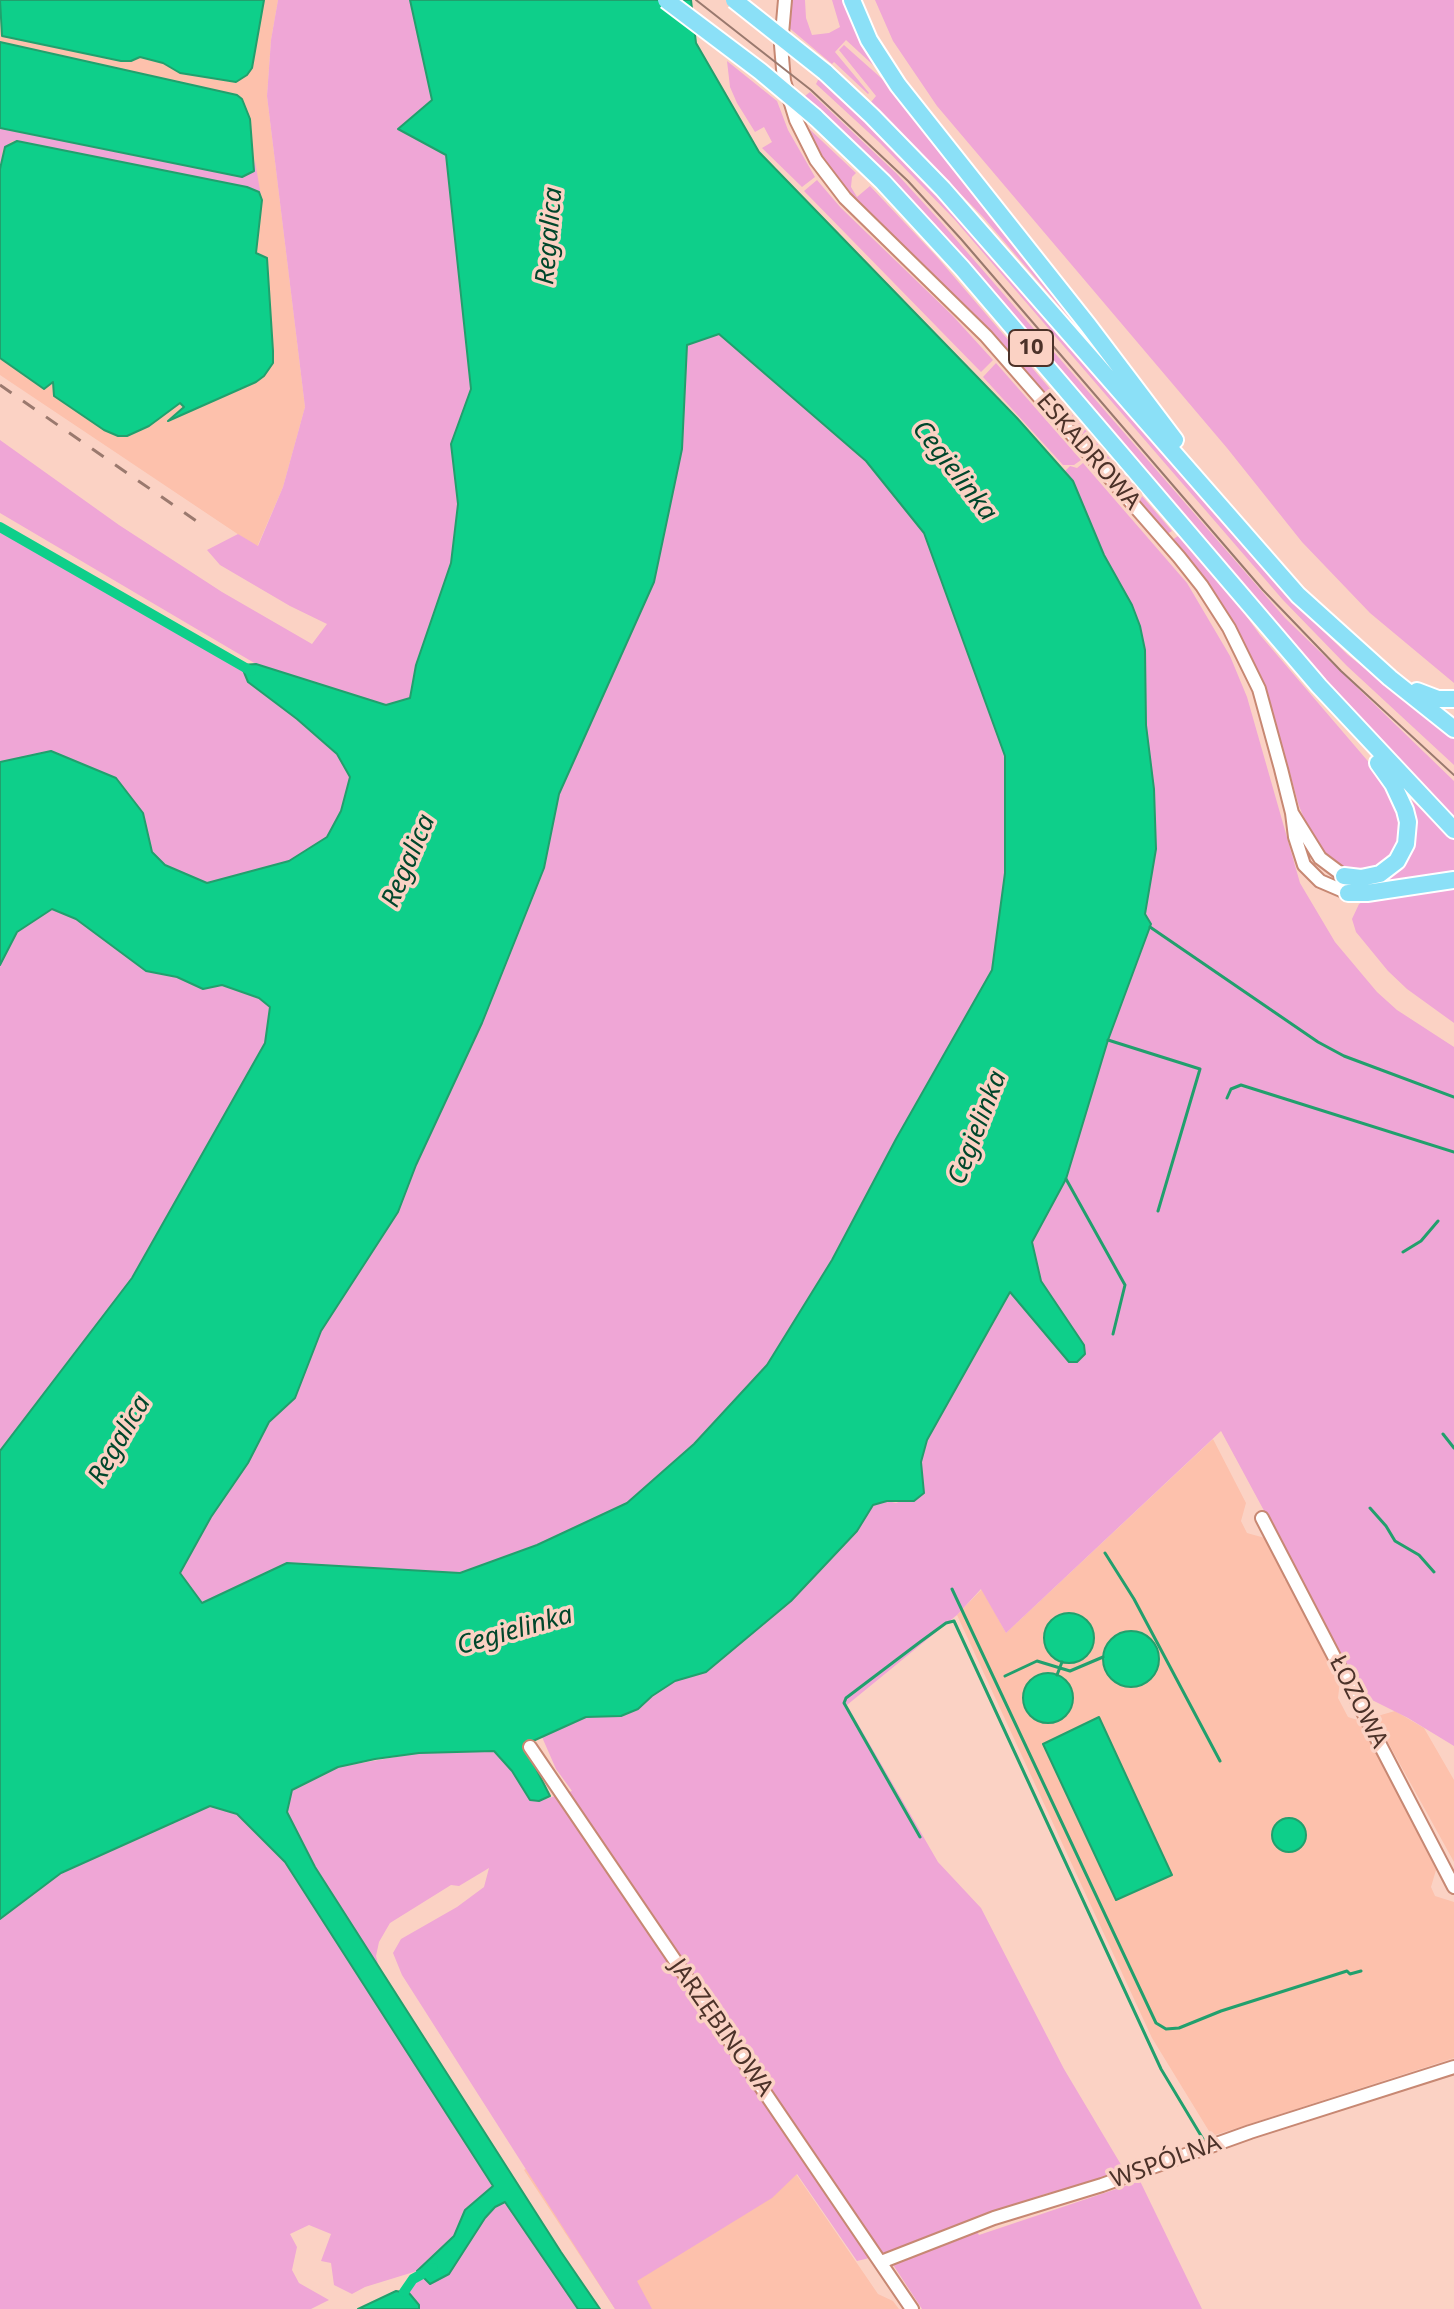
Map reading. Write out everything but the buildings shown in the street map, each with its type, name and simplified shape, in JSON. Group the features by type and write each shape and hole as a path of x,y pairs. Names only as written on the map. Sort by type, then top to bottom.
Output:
{"main road":[{"name":"10","path":"666,0 815,117 883,182 962,268 1319,686 1454,830"},
{"name":"10","path":"734,0 825,72 909,152 1319,617 1454,729"},
{"path":"852,0 869,40 898,85 1118,363 1232,519"},
{"path":"1390,678 1432,698 1454,699"},
{"path":"1319,686 1393,784 1408,822 1402,853 1389,868 1372,877 1346,884"},
{"path":"1346,884 1379,892 1454,880"}],"street":[{"name":"ESKADROWA","path":"785,0 781,45 784,81 796,120 816,160 845,198 986,336 1196,578 1229,628 1259,689 1292,813 1320,858 1346,884"},
{"name":"ŁOZOWA","path":"1262,1518 1454,1887"},
{"name":"JARZĘBINOWA","path":"530,1747 912,2309"},
{"name":"WSPÓLNA","path":"881,2262 994,2218 1454,2067"}],"shaded area":[{"path":"0,0 278,0 271,40 267,96 305,407 283,487 257,547 0,375"},
{"path":"278,0 436,0 464,158 476,516 416,665 410,698 386,705 256,664 0,513 0,440 119,525 222,592 312,644 327,624 220,565 207,550 238,534 258,546 283,487 305,407 267,96 271,40"},
{"path":"790,0 805,0 806,18 812,35 829,33 840,27 832,0 847,0 885,76 846,40 835,52 868,94 834,62 832,64 787,26"},
{"path":"875,0 1454,0 1454,683 1370,613 1302,542 1227,448 937,106 893,41"},
{"path":"844,45 889,85 1115,371 984,218 871,102 876,96 839,50"},
{"path":"727,61 777,101 788,130 815,177 802,187 762,148 772,142 764,127 755,132 737,103 730,87"},
{"path":"819,78 861,115 974,230 1292,601 1348,655 1454,739 1454,765 1347,666 1283,600 954,219 880,143 816,84"},
{"path":"810,92 897,174 941,222 1285,618 1454,781 1454,818 1393,756 1326,680 933,222 805,96"},
{"path":"804,124 856,173 852,177 851,187 857,197 870,186 937,257 1172,531 1167,534 985,328 854,200 820,157"},
{"path":"0,128 242,177 254,171 255,161 261,196 259,192 12,141 3,149 0,169"},
{"path":"817,180 841,208 952,315 993,360 981,372 804,191"},
{"path":"719,334 866,461 924,533 1005,756 1005,873 992,970 896,1139 832,1260 767,1365 694,1444 627,1503 537,1545 460,1573 287,1563 202,1603 180,1573 211,1517 248,1463 269,1422 295,1398 321,1331 398,1212 416,1165 482,1023 544,868 559,794 654,582 682,449 687,345"},
{"path":"996,363 1081,460 1074,465 1063,465 983,377"},
{"path":"1083,463 1187,583 1230,656 1247,697 1300,883 1335,942 1377,992 1397,1010 1454,1047 1454,1746 1364,1696 1221,1431 1006,1633 981,1589 957,1615 847,1705 938,1862 981,1908 1064,2069 1126,2173 1045,2194 970,2220 979,2235 1140,2181 1202,2309 922,2309 886,2254 857,2261 797,2174 772,2198 637,2281 652,2309 615,2309 402,1975 393,1953 401,1939 457,1907 484,1887 489,1868 459,1886 451,1885 390,1923 379,1942 376,1956 379,1968 297,1843 281,1803 292,1790 338,1767 419,1753 494,1751 512,1771 530,1800 539,1801 572,1791 556,1769 542,1737 586,1717 621,1716 638,1709 675,1681 706,1672 857,1531 873,1505 887,1501 896,1503 924,1493 921,1462 927,1440 1011,1292 1069,1362 1084,1345 1041,1281 1032,1242 1066,1179 1108,1040 1151,924 1145,915 1156,849 1154,789 1146,725 1145,650 1132,605 1104,555 1073,481 1065,471 1070,466 1077,468"},
{"path":"0,527 241,665 248,682 337,754 350,777 341,811 327,837 289,861 207,883 165,865 152,852 143,813 51,751 0,762"},
{"path":"1181,534 1260,635 1378,773 1402,818 1399,849 1381,868 1351,872 1327,859 1310,833 1299,806 1265,685 1218,598 1172,540"},
{"path":"1403,792 1454,840 1454,875 1366,889 1348,886 1398,866"},
{"path":"1454,883 1454,1023 1388,971 1356,932 1352,919 1359,904 1371,897"},
{"path":"52,908 76,919 146,971 177,977 203,989 222,985 259,998 270,1006 265,1043 132,1278 0,1451 0,965 17,932"},
{"path":"1213,1439 1246,1503 1241,1521 1247,1533 1265,1538 1284,1574 1284,1580 1287,1579 1340,1681 1338,1698 1348,1717 1361,1721 1436,1870 1431,1887 1435,1896 1454,1902 1454,2058 1212,2136 1152,2038 957,1615 982,1589 1006,1633"},
{"path":"1395,1711 1424,1728 1454,1780 1454,1862 1374,1717"},
{"path":"210,1806 237,1814 285,1862 493,2187 465,2210 454,2236 417,2271 352,2294 334,2285 331,2263 321,2261 331,2234 309,2225 290,2234 297,2247 292,2270 299,2283 329,2300 311,2309 0,2309 0,1919 61,1873"},
{"path":"704,2039 878,2294 893,2301 899,2309 615,2309 524,2170"},
{"path":"505,2202 578,2309 419,2309 409,2293 415,2282 423,2277 430,2284 449,2274 485,2218"}],"water":[{"path":"0,0 264,0 252,68 236,82 180,73 163,63 140,57 121,61 2,36"},
{"path":"410,0 691,0 696,43 759,152 1017,418 1073,481 1104,555 1132,605 1145,650 1146,725 1154,789 1156,849 1145,914 1151,924 1108,1040 1066,1179 1032,1242 1041,1281 1084,1345 1085,1354 1077,1362 1069,1362 1010,1292 927,1440 921,1462 924,1493 914,1501 887,1501 873,1505 857,1531 791,1601 706,1672 675,1681 638,1709 621,1716 586,1717 524,1745 550,1796 539,1801 530,1800 512,1771 494,1751 419,1753 375,1759 338,1767 292,1790 287,1812 315,1867 600,2309 578,2309 505,2202 485,2218 449,2274 430,2284 417,2271 454,2236 465,2210 493,2186 285,1862 237,1814 210,1806 61,1873 0,1919 0,1451 132,1278 265,1043 270,1007 259,998 222,985 203,989 177,977 146,971 76,919 52,909 17,932 0,965 0,762 51,751 116,778 143,813 152,852 165,865 207,883 289,861 327,837 341,811 350,777 337,754 248,682 241,665 256,664 386,705 410,698 416,665 451,563 458,504 451,444 471,389 446,155 398,129 432,100","holes":["719,334 866,461 924,533 1005,756 1005,873 992,970 896,1139 832,1260 767,1365 694,1444 627,1503 537,1545 460,1573 287,1563 202,1603 180,1573 211,1517 248,1463 269,1422 295,1398 321,1331 398,1212 416,1165 482,1023 544,868 559,794 654,582 682,449 687,345"]},
{"path":"0,42 237,95 242,99 250,119 254,171 242,177 0,128"},
{"path":"17,141 247,187 259,192 262,200 256,253 267,258 273,351 273,363 264,376 168,421 184,407 180,403 149,426 127,436 118,436 54,396 53,382 44,389 0,358 0,169 5,147"},
{"path":"1069,1613 1086,1621 1094,1638 1086,1655 1069,1663 1052,1655 1044,1638 1052,1621"},
{"path":"1131,1631 1151,1639 1159,1659 1151,1679 1131,1687 1111,1679 1103,1659 1111,1639"},
{"path":"1048,1673 1065,1681 1073,1698 1065,1715 1048,1723 1031,1715 1023,1698 1031,1681"},
{"path":"1099,1717 1172,1875 1116,1900 1043,1744"},
{"path":"1289,1818 1301,1823 1306,1835 1301,1847 1289,1852 1277,1847 1272,1835 1277,1823"},
{"path":"396,2291 409,2293 419,2309 358,2309"}],"waterway":[{"path":"0,527 251,671"},
{"path":"1150,927 1318,1042 1344,1056 1454,1097"},
{"path":"1108,1040 1200,1069 1158,1211"},
{"path":"1227,1098 1231,1089 1241,1085 1454,1152"},
{"path":"1066,1179 1125,1285 1113,1334"},
{"path":"1403,1252 1421,1241 1438,1221"},
{"path":"1443,1434 1454,1448"},
{"path":"1370,1508 1395,1541 1419,1555 1434,1572"},
{"path":"1105,1553 1134,1599 1220,1761"},
{"path":"952,1589 1156,2023 1166,2029 1179,2028 1221,2011 1347,1971 1350,1974 1361,1971"},
{"path":"920,1837 844,1703 846,1698 920,1642 946,1623 954,1621 1161,2069 1203,2139"},
{"path":"1005,1676 1037,1661 1070,1671 1103,1657"},
{"path":"1057,1675 1062,1662"},
{"path":"404,2292 413,2279 433,2268"}],"tram line":[{"path":"696,0 811,90 908,181 1263,590 1341,671 1454,775"}],"railway":[{"path":"0,385 205,527"}],"water label":[{"name":"Regalica","path":"550,236"},
{"name":"Cegielinka","path":"954,471"},
{"name":"Regalica","path":"409,861"},
{"name":"Cegielinka","path":"978,1128"},
{"name":"Regalica","path":"120,1440"},
{"name":"Cegielinka","path":"515,1631"}]}
